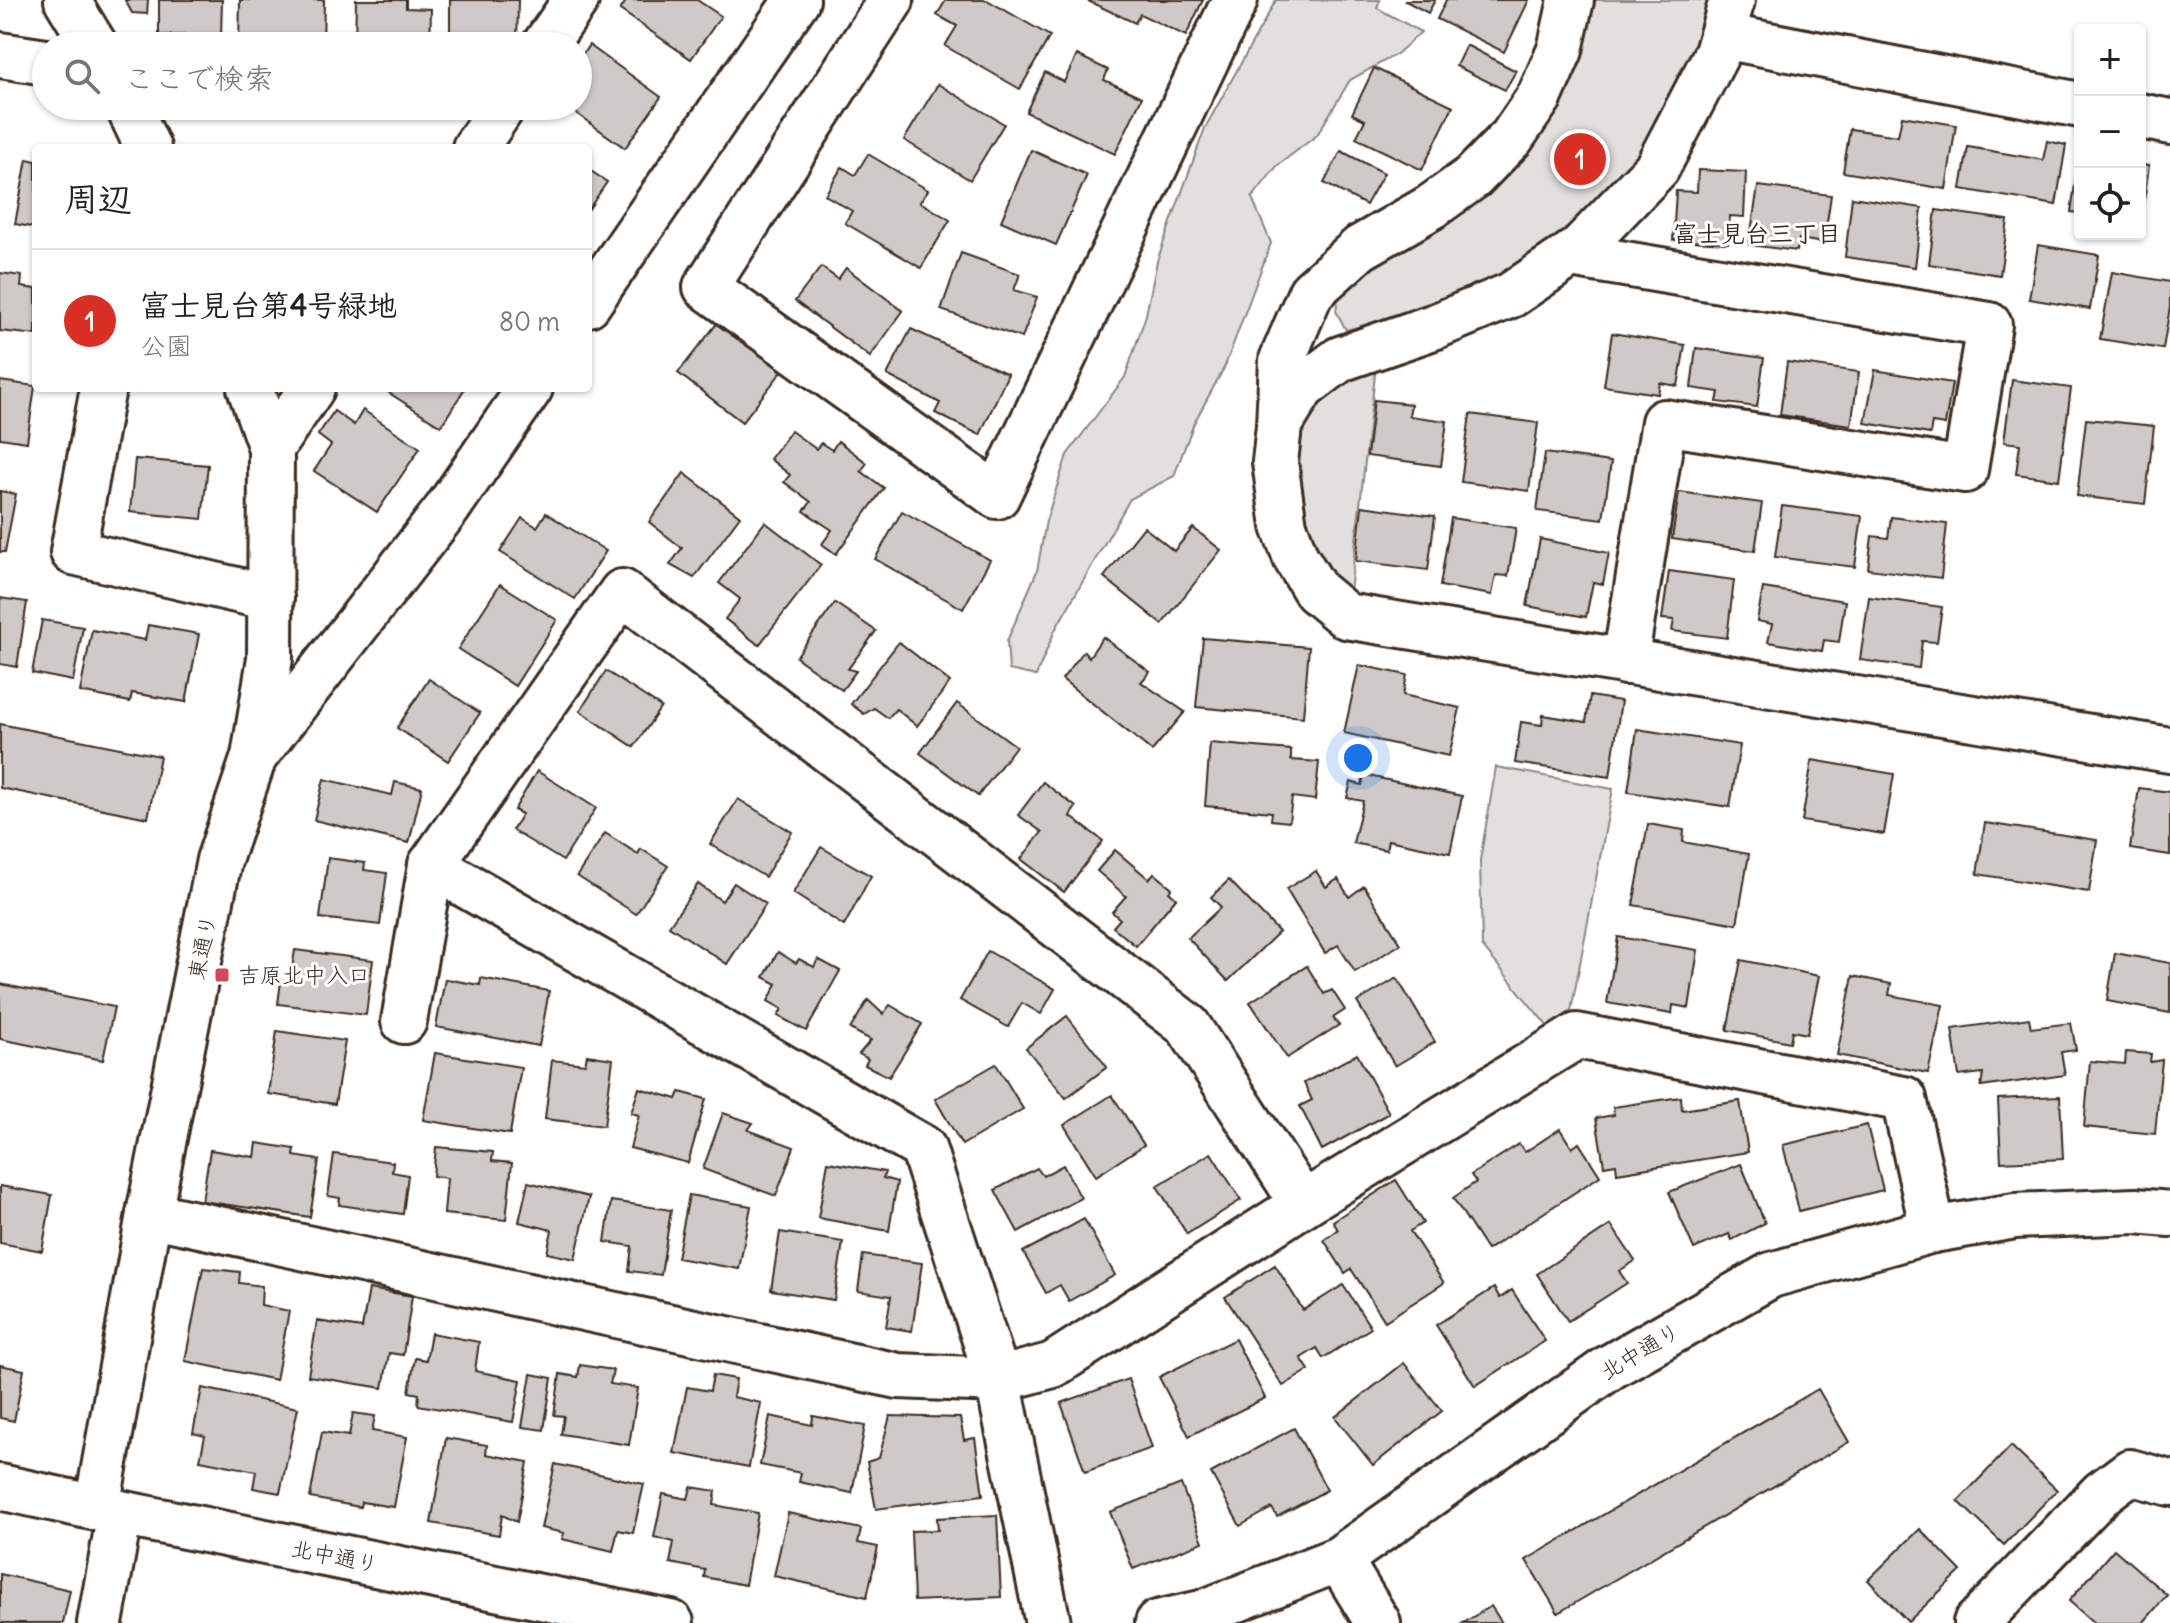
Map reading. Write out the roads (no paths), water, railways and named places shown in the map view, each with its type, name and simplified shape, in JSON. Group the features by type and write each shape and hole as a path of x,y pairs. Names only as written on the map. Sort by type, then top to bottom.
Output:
{"street":[{"path":"67,0 86,32"},
{"path":"554,32 576,0"},
{"path":"592,298 797,0"},
{"path":"891,0 706,287 997,496 1235,0"},
{"path":"1571,0 1560,50 1545,85 1512,137 1473,177 1431,207 1360,248 1311,292 1282,360 1275,462 1284,526 1296,558 1316,591 1346,616 2170,750"},
{"path":"1279,426 1302,388 1340,359 1436,326 1511,295 1579,249 1657,168 1717,53 1727,18 2074,104"},
{"path":"0,55 32,60"},
{"path":"2146,117 2170,122"},
{"path":"135,120 146,144"},
{"path":"478,144 494,120"},
{"path":"1571,255 1989,325 1965,470 1664,422 1625,662"},
{"path":"102,392 73,552 271,598"},
{"name":"東通り","path":"100,1623 108,1510 149,1214 219,860 254,757 270,658 271,448 251,392"},
{"path":"271,448 309,392"},
{"path":"254,757 447,509 527,392"},
{"path":"404,1021 431,865 622,592 1188,1026 1303,1204"},
{"path":"431,865 923,1148 998,1380 1048,1623"},
{"path":"149,1214 898,1376 998,1380 1053,1365 1303,1204 1577,1036 1904,1099 1933,1230"},
{"name":"北中通り","path":"1158,1623 1202,1613 1339,1559 1610,1367 1771,1275 1933,1230 2015,1216 2135,1211 2170,1214"},
{"path":"1976,1623 2102,1493 2130,1472 2170,1483"},
{"name":"北中通り","path":"0,1487 671,1623"},
{"path":"1339,1559 1378,1623"}],"place":[{"name":"富士見台第4号緑地","path":"1580,159"},
{"name":"吉原北中入口","path":"222,975"}],"district":[{"name":"富士見台三丁目","path":"1757,234"}]}
